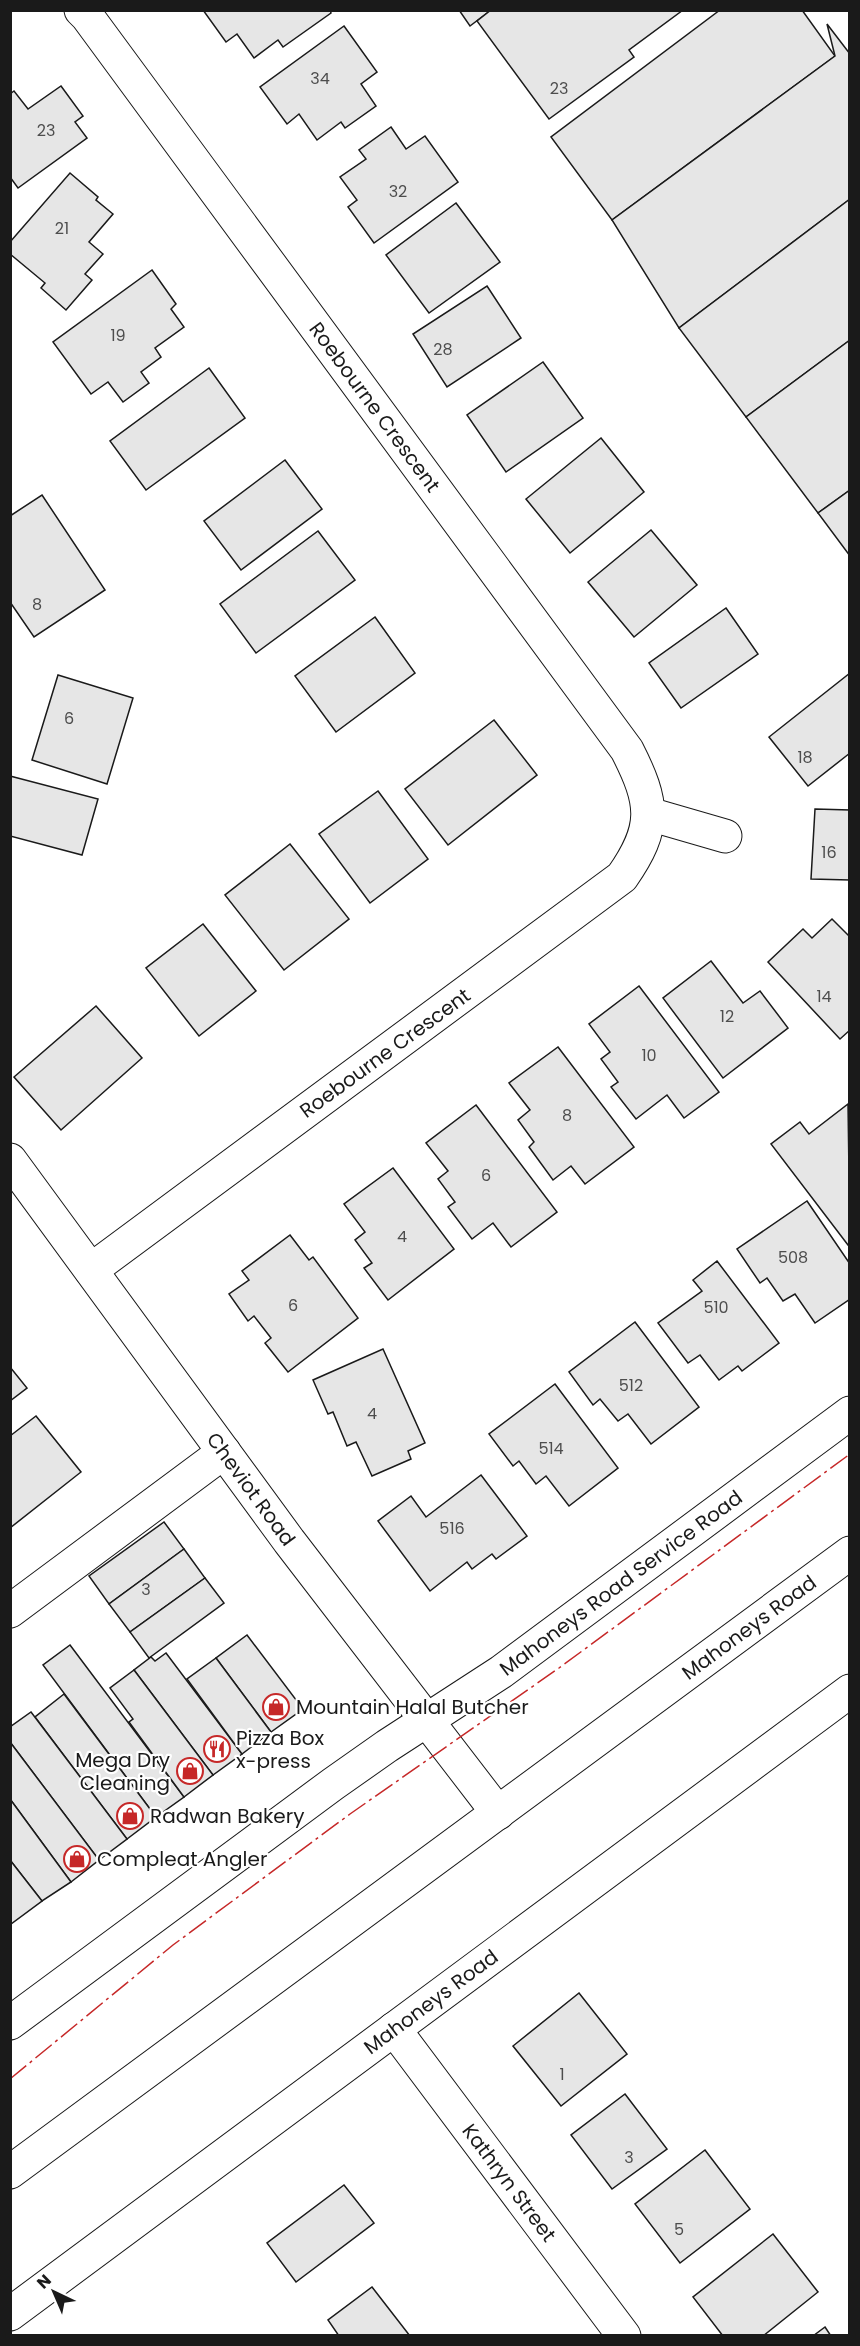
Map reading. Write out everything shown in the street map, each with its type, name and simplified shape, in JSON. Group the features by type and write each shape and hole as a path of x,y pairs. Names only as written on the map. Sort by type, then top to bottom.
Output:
{"street":[{"name":"Roebourne Crescent","path":"81,10 627,750 646,795 649,814 637,856 622,877 91,1270"},
{"path":"649,814 725,836"},
{"name":"Cheviot Road","path":"10,1160 224,1452 498,1813"},
{"name":"Mahoneys Road Service Road","path":"10,2023 333,1784 501,1672 849,1413"},
{"path":"10,1611 224,1452"},
{"name":"Mahoneys Road","path":"10,2172 849,1553"},
{"name":"Mahoneys Road","path":"10,2314 849,1691"},
{"name":"Kathryn Street","path":"394,2029 624,2336"}],"building":[{"path":"203,10 330,10 331,13 283,47 278,40 254,58 237,34 226,42"},
{"path":"459,10 491,10 470,26"},
{"path":"491,10 683,10 629,50 634,57 549,119 477,21"},
{"path":"720,10 802,10 835,56 612,220 551,137"},
{"path":"827,24 850,54 850,199 679,328 612,220 835,56"},
{"path":"344,26 377,72 361,84 376,106 345,128 341,122 317,140 299,114 287,124 260,87"},
{"path":"61,86 83,116 75,122 87,138 18,188 10,177 10,94 14,91 28,109"},
{"path":"391,127 406,149 425,136 458,182 374,243 348,207 357,200 340,177 366,159 359,150"},
{"path":"70,173 98,197 96,200 113,214 89,242 103,254 85,274 92,280 66,310 41,288 45,283 10,254 10,242"},
{"path":"850,199 850,340 746,417 679,328"},
{"path":"456,203 500,262 429,313 386,255"},
{"path":"152,270 176,304 171,309 184,327 155,348 161,357 141,372 149,383 123,402 108,382 91,394 53,342"},
{"path":"487,286 521,338 447,387 413,334"},
{"path":"850,340 850,490 818,513 746,417"},
{"path":"543,362 583,418 506,472 467,415"},
{"path":"209,368 245,418 146,490 110,441"},
{"path":"601,438 644,492 570,553 526,499"},
{"path":"285,460 322,509 241,570 204,521"},
{"path":"850,490 850,556 818,513"},
{"path":"42,495 105,590 34,637 10,602 10,516"},
{"path":"651,530 697,585 634,637 588,582"},
{"path":"318,531 355,580 256,653 220,604"},
{"path":"726,608 758,654 681,708 649,663"},
{"path":"375,617 415,673 336,732 295,676"},
{"path":"850,673 850,753 808,786 769,737"},
{"path":"58,675 133,698 107,784 32,760"},
{"path":"494,720 537,775 448,845 405,789"},
{"path":"10,776 98,799 82,855 10,836"},
{"path":"378,791 428,859 370,903 319,834"},
{"path":"815,809 850,810 850,880 811,879"},
{"path":"290,844 349,919 284,970 225,895"},
{"path":"832,919 850,937 850,1030 840,1039 768,962 803,929 812,938"},
{"path":"203,924 256,991 199,1036 146,968"},
{"path":"711,961 743,1003 760,991 788,1028 723,1078 663,998"},
{"path":"639,986 719,1092 684,1118 667,1095 636,1119 611,1087 618,1082 601,1059 610,1052 589,1024"},
{"path":"96,1006 142,1058 61,1130 14,1077"},
{"path":"558,1047 634,1147 585,1184 571,1166 553,1180 529,1147 534,1142 518,1120 530,1110 509,1083"},
{"path":"848,1104 850,1244 848,1245 771,1144 800,1122 809,1134"},
{"path":"476,1105 557,1212 511,1247 493,1223 472,1239 448,1207 455,1202 438,1179 448,1171 426,1143"},
{"path":"393,1168 454,1249 388,1300 364,1268 372,1263 355,1240 365,1232 344,1204"},
{"path":"807,1201 850,1264 850,1299 815,1323 795,1294 783,1301 767,1278 760,1283 737,1249"},
{"path":"290,1235 309,1260 313,1257 358,1318 288,1372 265,1343 271,1338 254,1316 248,1321 229,1294 249,1280 242,1271"},
{"path":"717,1261 779,1343 742,1371 738,1366 719,1380 700,1355 688,1363 658,1323 702,1291 693,1280"},
{"path":"635,1322 699,1407 651,1444 628,1414 618,1421 600,1399 593,1405 569,1372"},
{"path":"383,1349 425,1443 408,1451 411,1459 372,1476 356,1442 347,1446 333,1412 328,1414 313,1380"},
{"path":"10,1367 27,1388 10,1401"},
{"path":"555,1384 618,1468 569,1506 546,1476 536,1484 519,1461 513,1466 489,1434"},
{"path":"36,1416 81,1472 10,1528 10,1436"},
{"path":"481,1475 527,1536 496,1559 492,1554 472,1569 467,1562 430,1591 378,1521 411,1496 426,1517"},
{"path":"164,1522 184,1549 109,1604 89,1576"},
{"path":"184,1549 205,1578 130,1632 109,1604"},
{"path":"205,1578 224,1603 149,1658 130,1632"},
{"path":"247,1635 303,1709 271,1732 216,1658"},
{"path":"70,1645 184,1797 156,1817 43,1665"},
{"path":"166,1653 242,1754 213,1775 134,1670 151,1657 155,1661"},
{"path":"216,1658 271,1732 242,1754 187,1679"},
{"path":"134,1670 213,1775 184,1797 129,1722 133,1719 110,1688"},
{"path":"64,1694 156,1817 127,1839 35,1717"},
{"path":"31,1712 127,1839 99,1860 10,1742 10,1727"},
{"path":"10,1742 99,1860 71,1882 10,1799"},
{"path":"10,1799 71,1882 42,1901 10,1860"},
{"path":"10,1860 42,1901 11,1924 10,1923"},
{"path":"579,1993 627,2054 561,2106 513,2046"},
{"path":"625,2094 667,2149 612,2189 571,2135"},
{"path":"705,2150 750,2209 680,2263 635,2204"},
{"path":"344,2185 374,2223 296,2282 267,2243"},
{"path":"773,2234 818,2292 763,2336 723,2336 693,2297"},
{"path":"372,2287 410,2336 339,2336 328,2320"},
{"path":"825,2327 831,2336 813,2336"}],"power":[{"path":"10,2079 173,1945 350,1814 559,1668 850,1454"}],"place":[{"name":"Mountain Halal Butcher","path":"276,1707"},
{"name":"Pizza Box x-press","path":"217,1749"},
{"name":"Mega Dry Cleaning","path":"190,1771"},
{"name":"Radwan Bakery","path":"130,1816"},
{"name":"Compleat Angler","path":"77,1859"}]}
